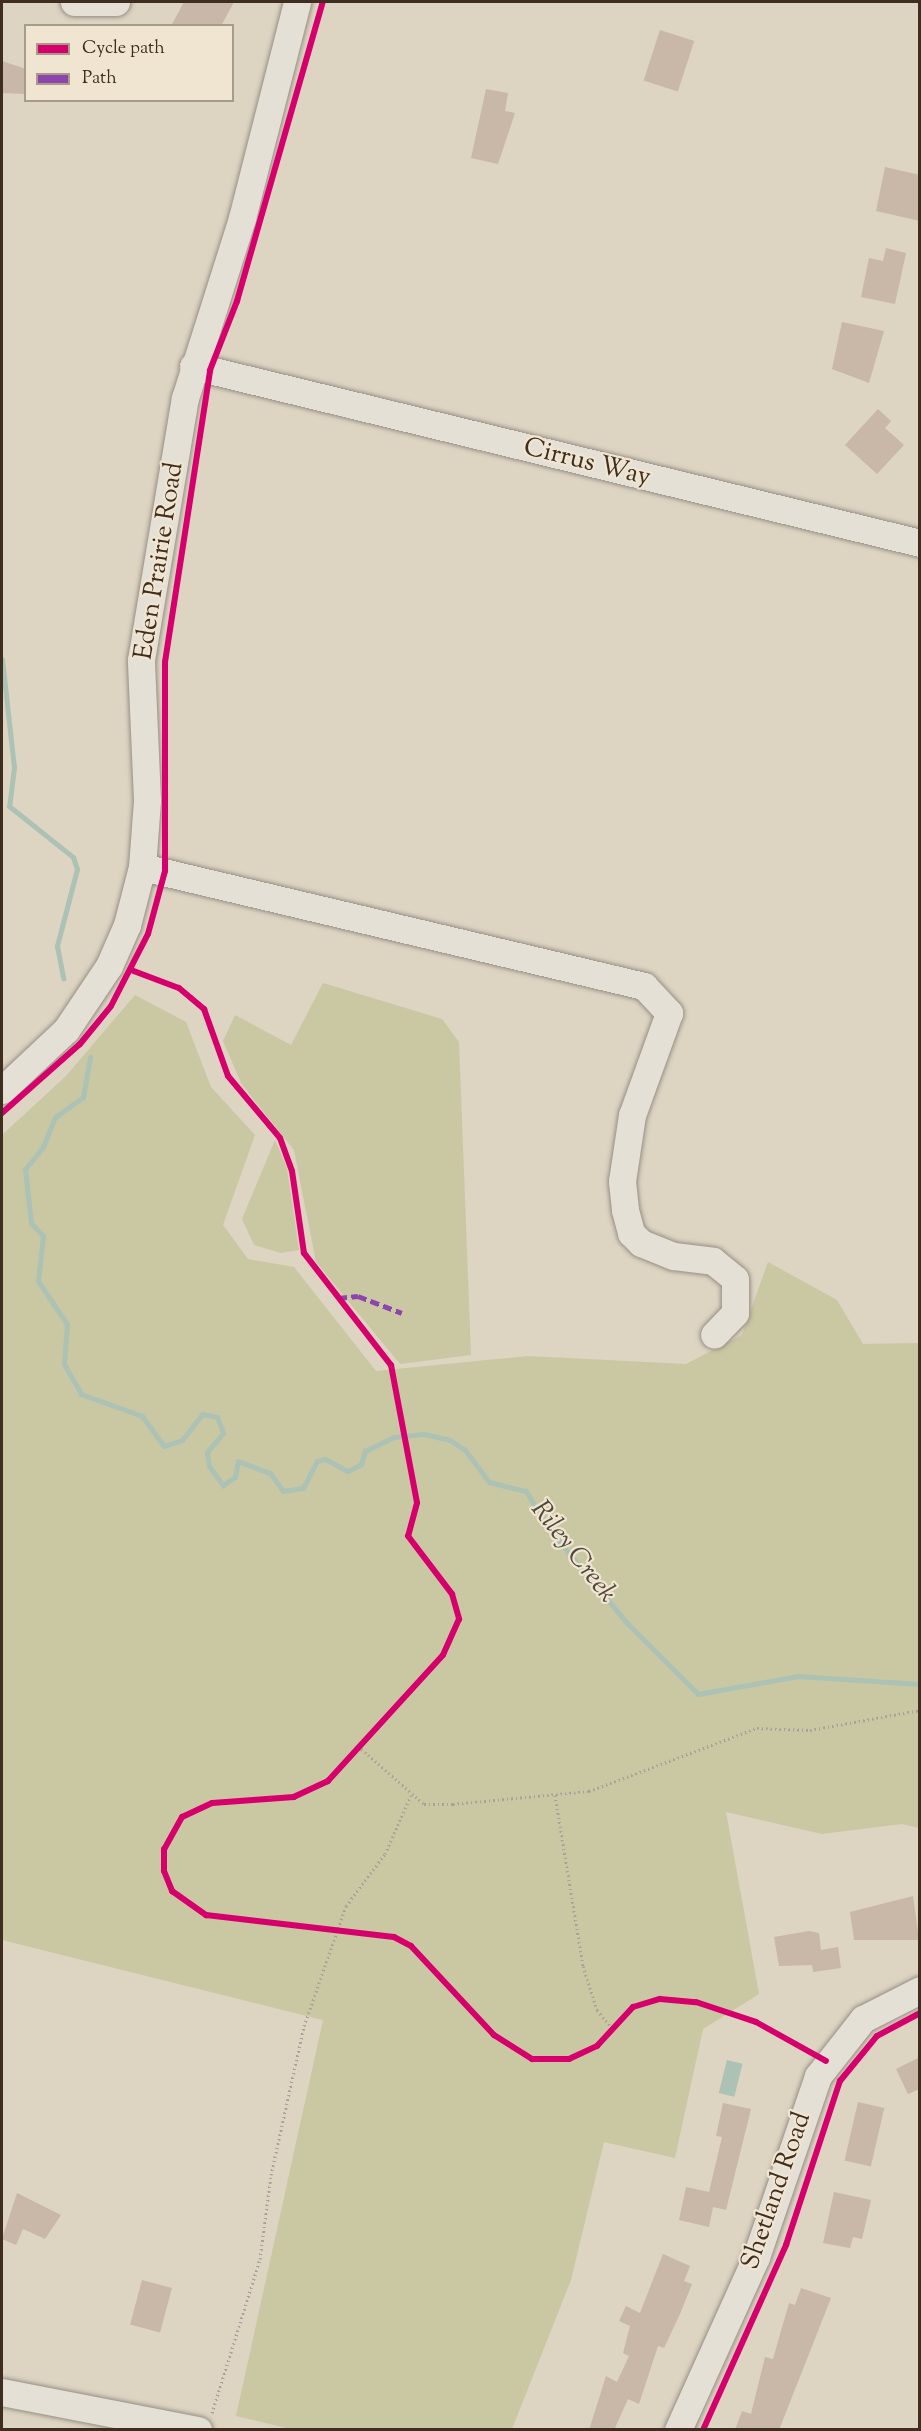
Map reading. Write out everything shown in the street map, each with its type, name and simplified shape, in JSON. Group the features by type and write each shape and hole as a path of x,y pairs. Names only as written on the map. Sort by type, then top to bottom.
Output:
{"street":[{"path":"74,2 116,2"},
{"name":"Eden Prairie Road","path":"2,1090 66,1030 89,999 124,935 142,867 147,801 141,660 193,366 242,218 297,2"},
{"name":"Cirrus Way","path":"193,366 920,543"},
{"path":"142,867 644,986 669,1013 632,1115 621,1181 625,1210 632,1233 641,1243 674,1256 713,1261 735,1278 735,1313 714,1335"},
{"name":"Shetland Road","path":"678,2430 756,2257 818,2076 863,2019 920,1990"},
{"path":"2,2392 205,2424"}],"path":[{"path":"358,1746 411,1795 424,1804 453,1804 589,1791 659,1767 757,1728 810,1730 920,1710"},
{"path":"352,1754 366,1737"},
{"path":"205,2424 260,2259 295,2057 346,1906 385,1854 411,1795"},
{"path":"555,1795 583,1966 597,2010 612,2028"},
{"path":"328,1927 349,1929"},
{"path":"604,2037 619,2021"}],"shaded area":[{"path":"323,983 442,1019 459,1042 471,1355 400,1364 316,1262 294,1150 242,1085 223,1041 235,1015 291,1045"},
{"path":"135,995 186,1022 211,1087 255,1135 223,1225 248,1259 294,1267 376,1371 528,1356 686,1364 742,1335 768,1262 837,1300 863,1344 919,1343 919,1828 902,1824 822,1834 726,1812 759,1994 703,2029 675,2158 604,2142 571,2280 512,2429 294,2430 236,2416 323,2020 2,1940 2,1135 66,1076"},
{"path":"275,1140 287,1168 299,1250 281,1253 254,1245 242,1219"},
{"path":"727,2060 743,2064 734,2097 719,2093"}],"building":[{"path":"184,2 234,2 222,24 172,24"},
{"path":"660,30 694,41 678,92 644,80"},
{"path":"2,61 24,68 24,94 2,93"},
{"path":"486,89 508,93 505,111 515,113 498,164 471,158"},
{"path":"885,167 920,175 920,221 876,211"},
{"path":"886,248 906,253 895,304 861,297 869,258 883,261"},
{"path":"842,322 884,331 869,383 832,369"},
{"path":"878,409 891,421 885,428 904,445 877,474 845,445"},
{"path":"913,1896 919,1940 854,1940 850,1912"},
{"path":"809,1931 819,1933 821,1950 838,1947 841,1968 813,1972 812,1965 779,1966 774,1937"},
{"path":"920,2057 920,2089 908,2094 896,2069"},
{"path":"858,2102 884,2108 871,2167 845,2160"},
{"path":"723,2103 751,2109 726,2210 713,2207 709,2227 679,2220 686,2187 709,2192 722,2137 716,2136"},
{"path":"834,2192 871,2200 862,2239 853,2237 850,2248 823,2243"},
{"path":"17,2193 61,2215 45,2239 23,2229 16,2245 2,2239"},
{"path":"663,2254 690,2266 684,2281 692,2284 680,2314 664,2348 658,2346 639,2404 628,2399 614,2430 589,2430 606,2376 617,2382 629,2356 623,2353 630,2326 619,2321 626,2306 640,2313"},
{"path":"142,2280 172,2288 160,2332 130,2324"},
{"path":"801,2288 831,2298 779,2430 735,2430 742,2411 751,2414 765,2357 773,2359 789,2303 795,2305"}],"waterway":[{"name":"Riley Creek","path":"2,659 14,767 9,806 73,857 77,869 57,946 63,978"},
{"name":"Riley Creek","path":"90,1057 83,1097 55,1117 43,1147 25,1169 31,1223 43,1236 38,1281 67,1324 64,1364 81,1394 142,1416 164,1446 182,1440 202,1414 217,1417 223,1433 207,1452 209,1466 223,1485 235,1477 238,1461 270,1473 283,1491 303,1488 317,1461 325,1459 348,1471 361,1464 365,1451 394,1437 424,1434 450,1440 465,1450 489,1482 526,1491 548,1528 627,1623 698,1694 798,1676 920,1684"}],"marked path":[{"path":"338,1298 358,1296 402,1313"}],"cycle path":[{"path":"2,1113 80,1044 111,1006 148,934 165,871 165,662 210,370 237,301 323,2"},
{"path":"131,970 179,988 204,1009 228,1076 280,1138 292,1171 304,1253 391,1365 417,1503 408,1536 452,1594 459,1619 443,1655 328,1781 294,1797 212,1803 182,1817 164,1849 164,1871 172,1891 206,1915 394,1937 411,1946 494,2035 532,2059 569,2059 597,2046 633,2007 660,1999 696,2002 756,2022 826,2061"},
{"path":"703,2430 786,2245 840,2081 877,2036 920,2013"}]}
